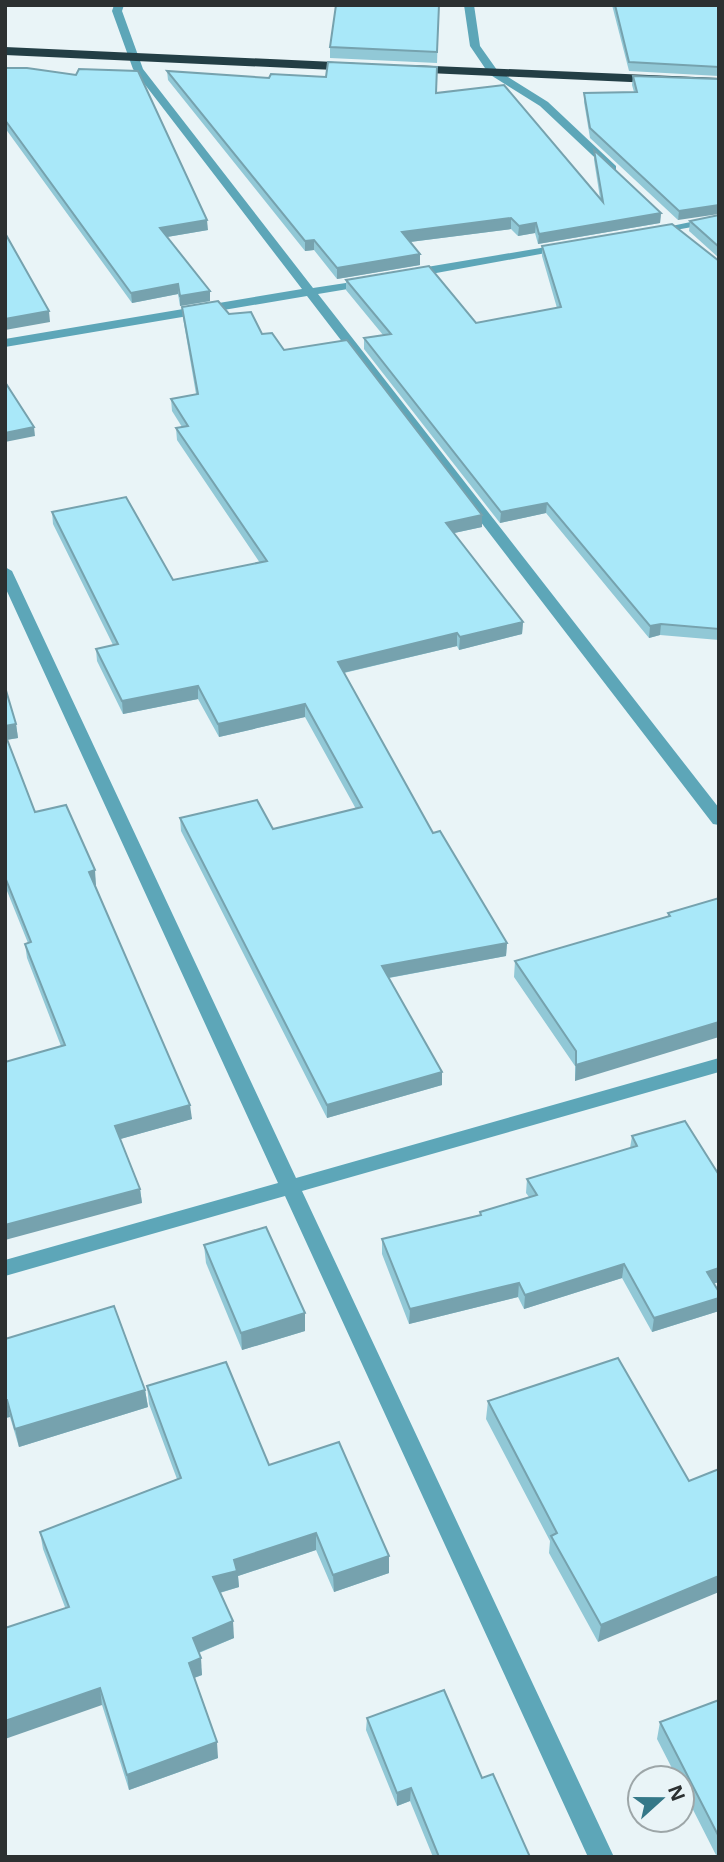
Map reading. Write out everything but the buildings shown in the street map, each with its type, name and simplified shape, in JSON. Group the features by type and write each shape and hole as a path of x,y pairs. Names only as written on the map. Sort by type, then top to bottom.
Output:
{"highway":[{"path":"5,51 136,63"},
{"path":"5,63 136,63 365,73"},
{"path":"719,82 493,72 399,74 514,85 719,93"}],"street":[{"path":"118,5 117,11 136,63 719,820"},
{"path":"469,5 475,46 493,72 544,104 624,180"},
{"path":"664,218 678,231"},
{"path":"647,232 678,231 719,219"},
{"path":"391,278 579,244"},
{"path":"5,343 377,280"},
{"path":"5,571 601,1857"},
{"path":"5,1269 719,1065"}]}
